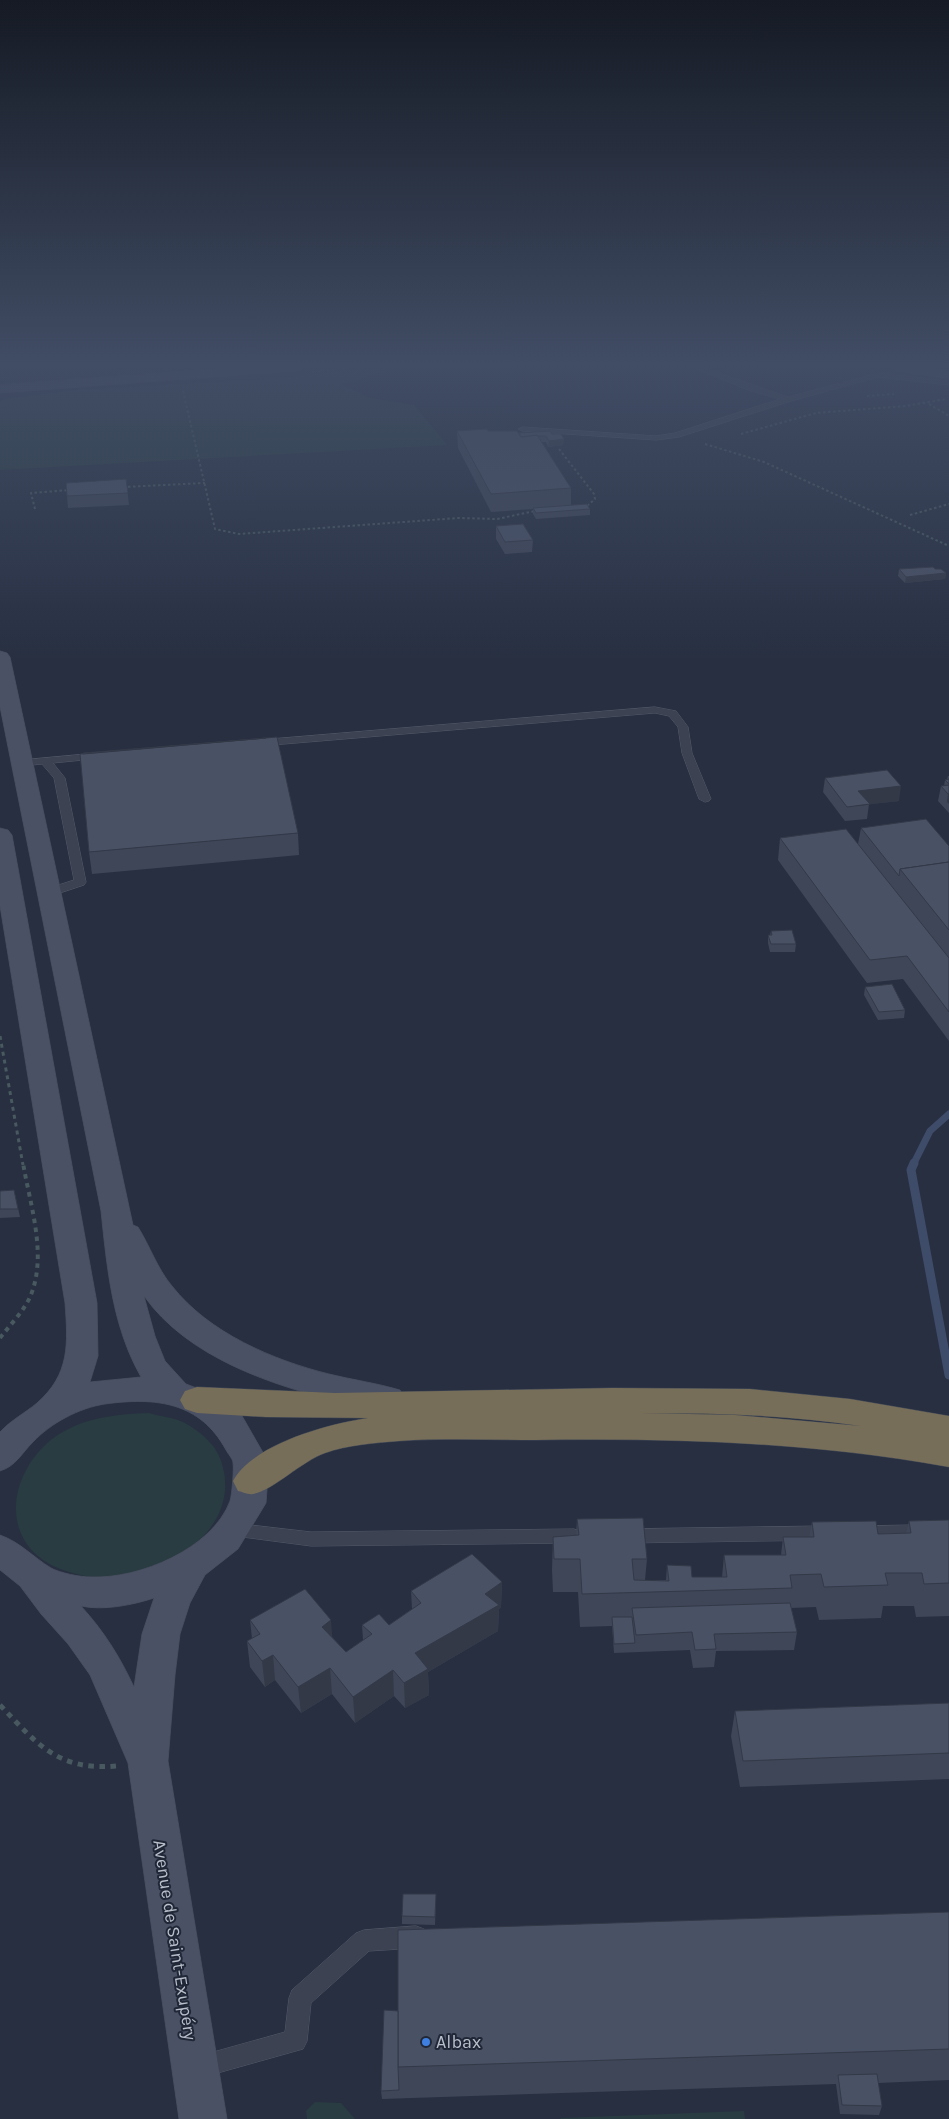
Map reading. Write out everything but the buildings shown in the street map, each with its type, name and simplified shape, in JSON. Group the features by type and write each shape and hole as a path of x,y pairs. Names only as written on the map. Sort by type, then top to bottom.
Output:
{"highway":[{"path":"185,1396 237,1403 750,1402 841,1410 949,1429"},
{"path":"251,1481 300,1448 333,1437 382,1429 572,1426 786,1430 863,1438 949,1454"}],"main road":[{"path":"0,657 33,762 50,892 116,1211 122,1264 137,1328 153,1368 185,1396 221,1415 238,1434 249,1456 251,1481 249,1497 233,1530 214,1550 190,1568 161,1582 128,1591 96,1594 64,1590 36,1580 13,1565 0,1550"},
{"path":"0,835 81,1303 83,1328 78,1368 73,1385 49,1412"},
{"path":"116,1211 142,1266 166,1300 216,1340 250,1358 316,1384 355,1394 417,1404"},
{"path":"0,1458 25,1429 49,1412 79,1398 110,1390 143,1388 185,1396"},
{"name":"Avenue de Saint-Exupéry","path":"190,1568 172,1601 161,1634 155,1675 148,1761 203,2119"},
{"name":"Avenue de Saint-Exupéry","path":"36,1580 82,1633 105,1666 148,1761"}],"lane":[{"path":"246,744 655,710 672,713 683,727 687,754 705,799"},
{"path":"33,762 112,755"},
{"path":"233,1530 311,1539 920,1532"},
{"path":"195,2067 295,2041 300,1998 364,1941 434,1936"}],"path":[{"path":"201,466 215,529 239,534 458,518 497,519 536,511"},
{"path":"572,466 594,494 595,499 590,506 584,507"},
{"path":"773,466 949,546"},
{"path":"116,488 205,483"},
{"path":"35,509 32,493 76,490"},
{"path":"910,515 949,504"},
{"path":"0,1036 38,1250 37,1278 28,1299 0,1338"},
{"path":"0,1705 43,1748 68,1764 99,1770 148,1761"}],"shaded area":[{"path":"0,466 74,466 0,470"},
{"path":"149,1413 185,1423 199,1432 216,1450 222,1464 225,1487 221,1508 212,1526 197,1542 179,1556 159,1567 117,1578 95,1578 80,1575 58,1568 39,1557 26,1543 18,1526 16,1508 18,1490 25,1471 37,1454 52,1439 74,1426 111,1416"},
{"path":"315,2102 341,2103 355,2119 307,2119 306,2111"},
{"path":"744,2111 745,2119 560,2119 561,2118"}],"waterway":[{"path":"914,1163 930,1131 949,1114"},
{"path":"914,1163 911,1170 949,1375"}],"place":[{"name":"Albax","path":"426,2042"}]}
